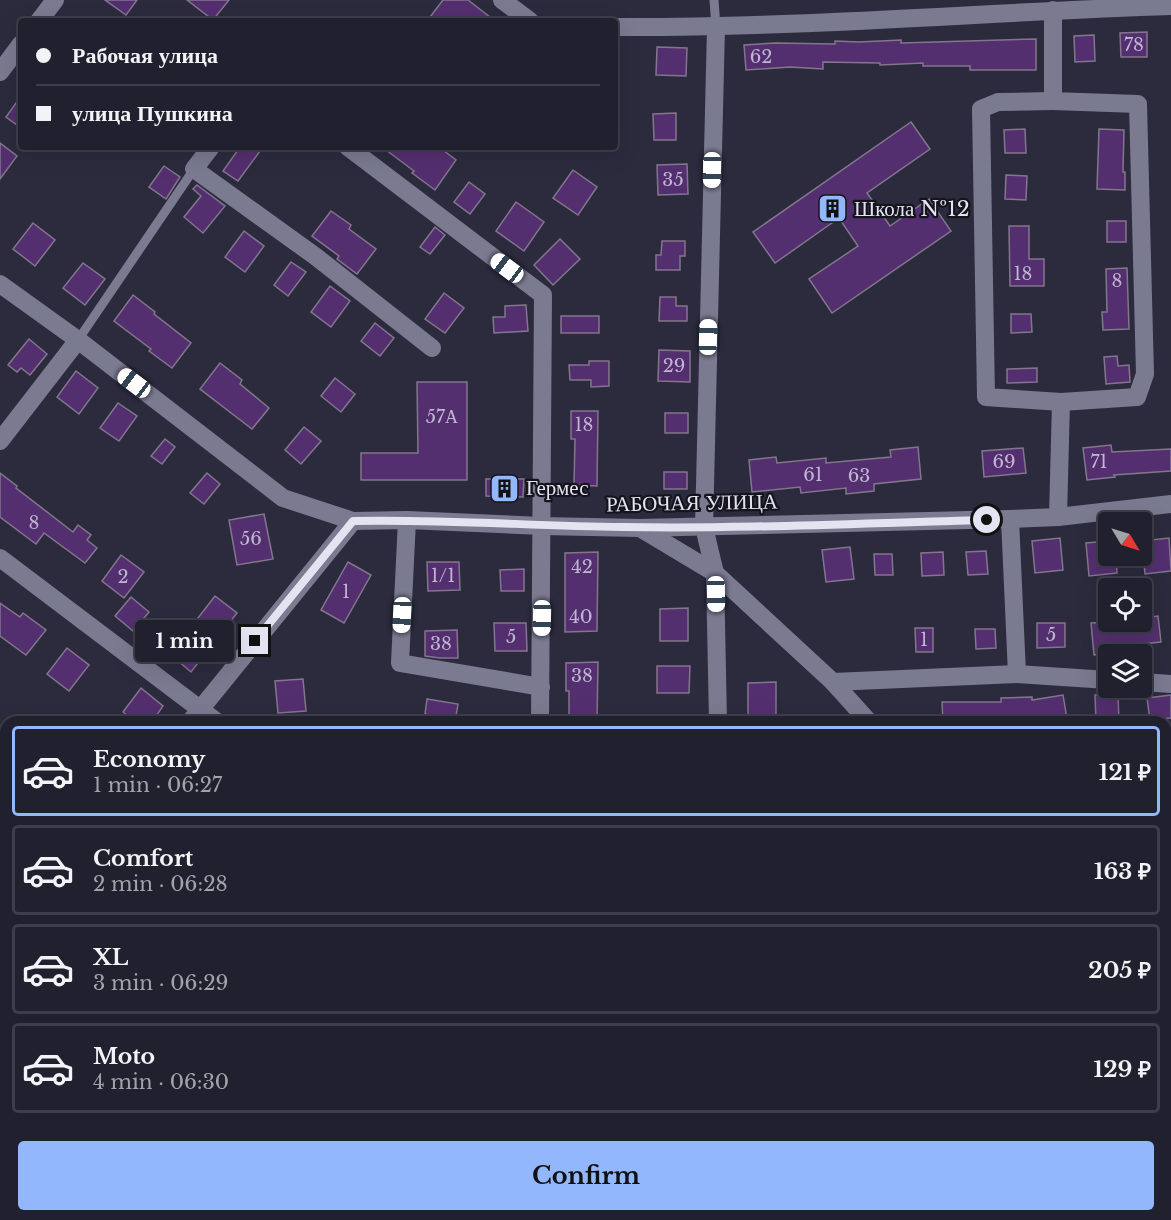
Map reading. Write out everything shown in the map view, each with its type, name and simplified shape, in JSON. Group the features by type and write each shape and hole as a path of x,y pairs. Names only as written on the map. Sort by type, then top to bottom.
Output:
{"street":[{"path":"41,18 55,0"},
{"path":"502,0 526,18"},
{"path":"618,27 716,27 948,9 1053,10 1171,6"},
{"path":"1053,10 1053,101"},
{"path":"716,27 704,527 715,573 718,716"},
{"path":"0,72 18,48"},
{"path":"1053,101 1138,104 1145,374 1137,397 1061,402 986,397 981,109 998,102 1053,101"},
{"path":"209,150 194,169 315,256 432,348"},
{"path":"352,150 543,295 540,716"},
{"name":"РАБОЧАЯ УЛИЦА","path":"0,284 78,340 284,498 353,521 406,520 640,528 704,527 1058,517 1171,504"},
{"path":"0,441 78,340"},
{"path":"1058,517 1061,402"},
{"path":"1010,519 1017,674"},
{"path":"406,520 400,663 541,687"},
{"path":"0,558 195,716 353,521"},
{"path":"640,528 715,573 833,682 864,716"},
{"path":"833,682 1017,674 1098,679"},
{"path":"1152,683 1171,684"}],"lane":[{"path":"714,0 716,27"},
{"path":"78,340 194,169"}],"building":[{"path":"105,0 137,0 126,15"},
{"path":"187,0 229,0 215,18 210,18"},
{"path":"443,0 468,0 491,18 429,18"},
{"path":"1147,32 1147,57 1121,57 1120,33"},
{"path":"1094,35 1095,61 1075,62 1074,36"},
{"path":"1036,39 1036,70 970,70 970,66 923,66 923,63 880,65 880,63 823,62 823,69 790,67 746,70 744,45 835,44 835,41 901,40 901,43"},
{"path":"657,47 687,48 686,76 656,75"},
{"path":"18,100 18,126 6,117"},
{"path":"676,113 676,140 654,140 653,114"},
{"name":"Школа №12","path":"911,122 930,149 867,193 890,226 929,199 951,231 832,313 809,279 858,246 839,218 775,263 753,232"},
{"path":"1025,129 1026,153 1005,153 1004,130"},
{"path":"1099,129 1124,130 1125,190 1097,189"},
{"path":"0,143 17,156 0,179"},
{"path":"238,150 261,150 238,181 223,171"},
{"path":"386,150 443,150 456,160 435,190 412,173 414,171"},
{"path":"687,164 688,194 658,195 657,165"},
{"path":"164,166 180,177 166,199 149,187"},
{"path":"573,170 597,187 578,215 553,198"},
{"path":"1006,175 1027,176 1026,200 1005,199"},
{"path":"469,182 485,194 470,214 454,202"},
{"path":"197,185 225,206 203,233 184,217 201,196 193,189"},
{"path":"516,202 544,222 524,251 496,231"},
{"path":"331,211 351,225 349,229 376,249 357,274 337,259 339,256 312,236"},
{"path":"1107,221 1126,221 1126,242 1107,242"},
{"path":"33,223 55,240 35,266 13,249"},
{"path":"1009,226 1029,226 1029,259 1044,259 1044,286 1010,286"},
{"path":"435,227 445,235 430,254 420,247"},
{"path":"244,231 264,246 245,272 225,257"},
{"path":"560,239 580,259 553,285 534,265"},
{"path":"662,241 685,241 685,256 680,256 680,270 656,270 656,255 661,255"},
{"path":"291,262 306,272 288,296 274,285"},
{"path":"83,263 105,279 85,305 63,288"},
{"path":"1127,268 1129,329 1103,330 1102,312 1107,312 1106,269"},
{"path":"330,286 350,301 331,327 311,312"},
{"path":"444,293 464,308 445,333 425,319"},
{"path":"133,295 191,343 172,368 114,321"},
{"path":"660,297 676,297 676,306 687,306 687,321 659,321"},
{"path":"526,305 528,331 494,333 493,317 505,317 505,306"},
{"path":"1011,314 1031,314 1032,332 1011,333"},
{"path":"561,316 599,316 599,333 561,333"},
{"path":"375,323 394,338 380,356 361,341"},
{"path":"29,339 47,354 30,375 21,368 17,372 8,365"},
{"path":"659,350 690,351 690,382 658,381"},
{"path":"1117,356 1118,366 1129,365 1130,382 1106,384 1104,357"},
{"path":"589,361 609,361 609,386 591,387 591,380 570,380 569,365 589,365"},
{"path":"220,363 242,380 240,384 269,408 252,429 200,389"},
{"path":"1037,368 1037,382 1007,383 1007,369"},
{"path":"76,371 98,388 79,414 57,397"},
{"path":"335,378 355,394 341,412 321,396"},
{"path":"417,382 467,382 467,480 361,480 361,453 418,453"},
{"path":"118,403 137,416 119,441 100,428"},
{"path":"571,411 598,411 597,486 574,485 575,439 571,439"},
{"path":"665,413 688,413 688,433 665,433"},
{"path":"304,427 321,441 301,464 285,450"},
{"path":"165,439 175,447 162,464 151,456"},
{"path":"1111,445 1112,452 1171,449 1171,471 1114,475 1115,477 1087,480 1083,448"},
{"path":"918,447 921,479 874,484 874,491 846,494 846,488 801,493 800,487 752,492 749,460 776,457 777,463 826,458 826,463 891,457 890,450"},
{"path":"1023,448 1026,473 984,477 982,451"},
{"path":"664,472 687,472 687,489 664,489"},
{"path":"0,473 73,532 78,525 91,535 87,540 97,548 85,563 44,533 36,544 0,517"},
{"path":"207,473 220,484 204,504 190,493"},
{"name":"Гермес","path":"486,479 524,479 523,497 486,496"},
{"path":"264,514 273,559 237,565 229,520"},
{"path":"1060,538 1063,570 1035,573 1032,541"},
{"path":"1169,538 1171,571 1145,574 1144,566 1152,566 1152,540"},
{"path":"1098,542 1098,566 1117,566 1117,573 1089,576 1086,543"},
{"path":"850,547 854,579 826,582 822,550"},
{"path":"986,551 988,574 968,575 966,552"},
{"path":"598,552 597,631 565,632 565,553"},
{"path":"943,552 944,575 922,576 921,553"},
{"path":"874,554 892,554 893,575 875,575"},
{"path":"121,555 144,572 124,598 102,581"},
{"path":"348,562 371,575 344,623 321,610"},
{"path":"427,562 459,562 460,590 428,591"},
{"path":"524,569 524,591 501,591 500,570"},
{"path":"215,596 237,613 191,672 170,654"},
{"path":"131,597 149,612 133,631 115,616"},
{"path":"0,603 20,617 23,613 46,630 26,655 0,636"},
{"path":"688,608 688,641 660,641 660,609"},
{"path":"1158,616 1161,642 1098,644 1098,655 1094,655 1091,623 1098,623 1098,632 1152,632 1152,617"},
{"path":"494,623 526,623 527,651 495,651"},
{"path":"1037,623 1065,623 1065,647 1037,648"},
{"path":"915,628 933,628 933,652 916,652"},
{"path":"975,629 995,629 996,648 976,649"},
{"path":"457,630 458,658 425,656 425,631"},
{"path":"67,648 89,665 69,691 47,674"},
{"path":"598,662 597,716 569,716 566,663"},
{"path":"657,666 690,666 689,693 657,693"},
{"path":"303,679 306,711 278,713 275,681"},
{"path":"776,682 776,715 748,715 748,683"},
{"path":"141,688 163,706 156,716 128,716 123,712"},
{"path":"1063,695 1066,716 943,716 942,702 1001,702 1001,698 1032,697 1032,700"},
{"path":"1095,695 1098,695 1098,698 1118,698 1119,716 1096,716"},
{"path":"1171,695 1171,716 1149,716 1147,698"},
{"path":"427,699 458,704 456,716 425,714"}],"place":[{"name":"Школа №12","path":"833,209"},
{"name":"Гермес","path":"505,488"}],"route":[{"path":"255,641 353,521 406,520 640,528 987,520"}]}
